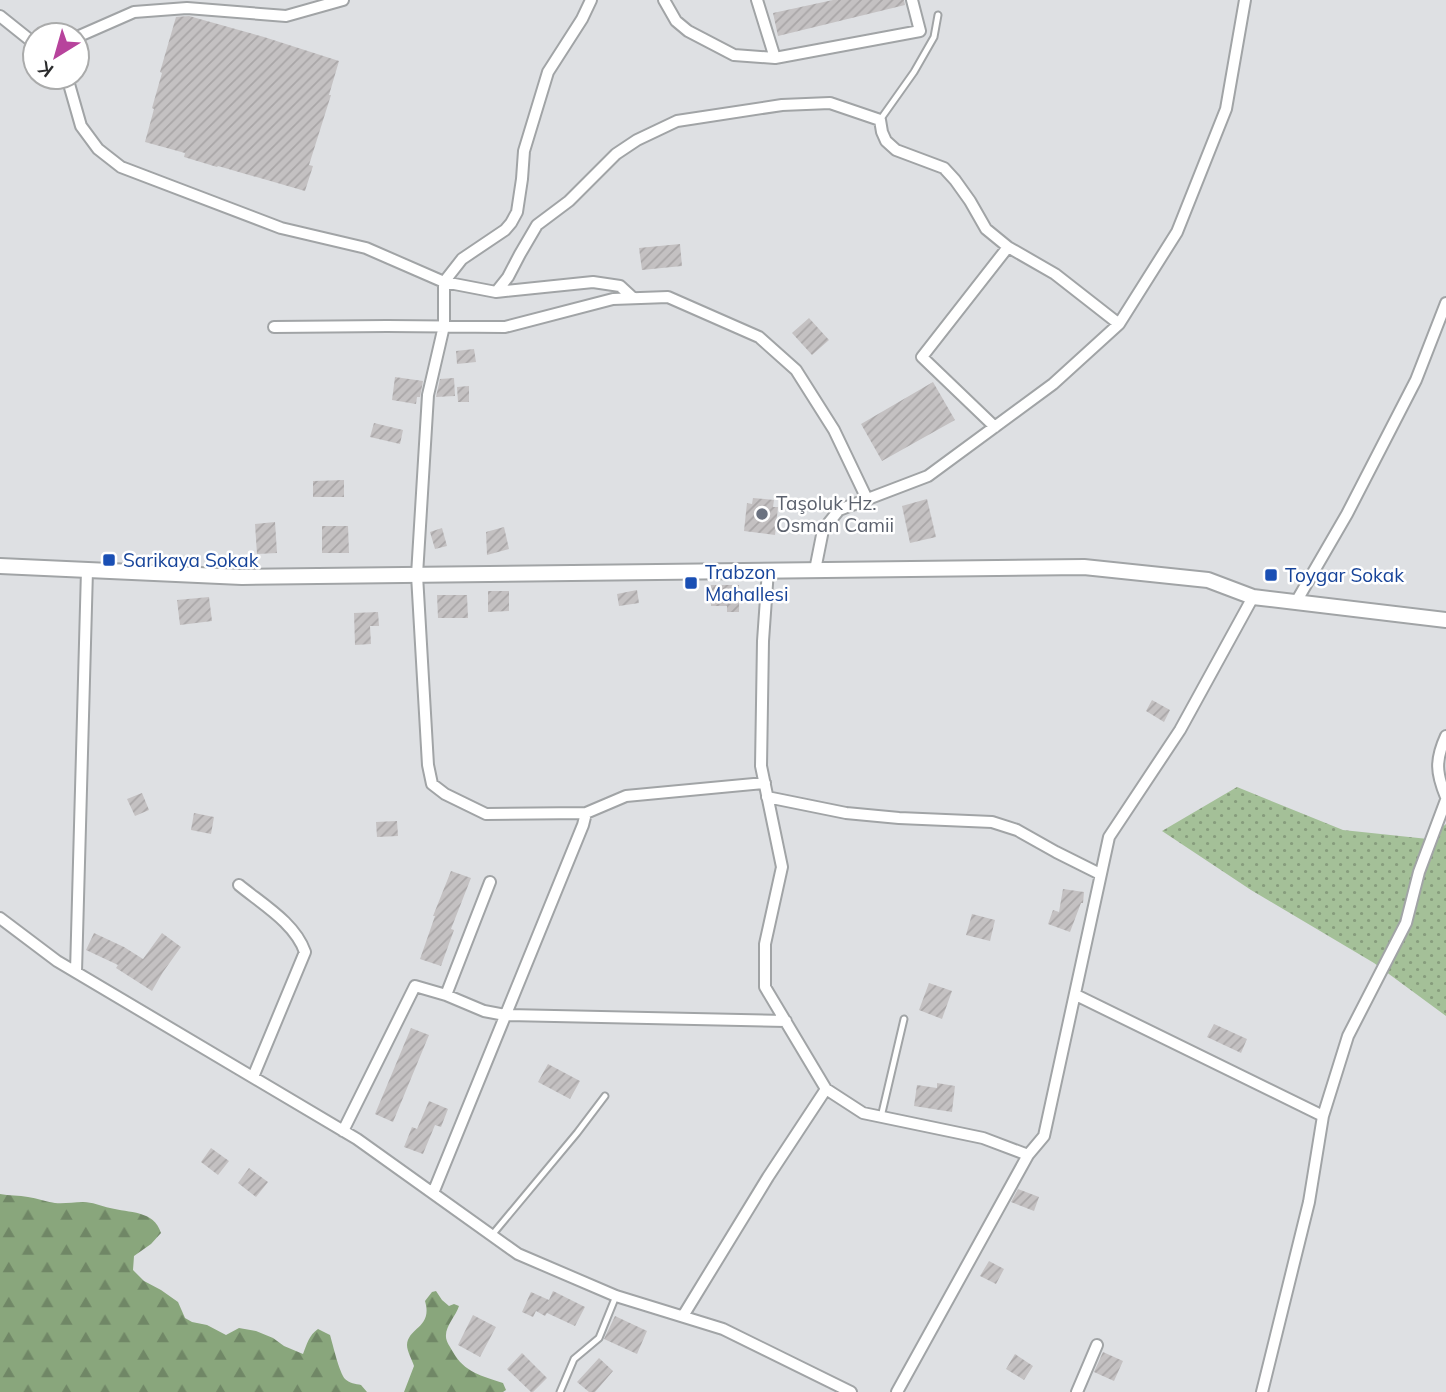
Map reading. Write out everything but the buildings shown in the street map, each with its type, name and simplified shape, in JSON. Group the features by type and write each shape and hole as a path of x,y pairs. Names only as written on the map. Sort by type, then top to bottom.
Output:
{"street":[{"path":"91,31 134,12 187,8 286,16 343,0"},
{"path":"591,0 548,72 524,151 517,212 505,230 462,259 444,282 444,326 428,395 417,575 428,765 432,784 445,794 486,814 586,813 626,796 765,783"},
{"path":"664,0 676,20 688,31 734,55 775,58 920,31 912,0"},
{"path":"757,0 775,58"},
{"path":"815,570 823,530 839,510 928,476 1053,384 1119,324 1177,232 1226,110 1245,0"},
{"path":"0,16 21,33"},
{"path":"72,91 81,126 98,149 121,167 281,228 366,248 444,282 496,292 593,282 620,286 633,298"},
{"path":"496,292 508,277 537,225 569,201 616,154 637,141 677,121 782,105 830,103 880,120 886,141 896,150 944,168 986,229 1008,247 1055,274 1119,324"},
{"path":"995,427 922,357 1008,247"},
{"path":"274,327 505,327 613,299 668,297 759,337 796,370 834,430 867,499"},
{"path":"1296,602 1348,514 1416,380 1446,303"},
{"path":"0,566 242,577 1084,567 1208,580 1253,597 1446,620"},
{"path":"76,972 86,570"},
{"path":"768,570 763,641 761,766 782,867 765,944 765,987 825,1089 863,1113 948,1129 983,1138 1028,1155"},
{"path":"897,1392 1028,1155 1044,1136 1109,837 1180,730 1253,597"},
{"path":"1262,1392 1309,1202 1323,1116 1348,1036 1406,923 1419,872 1446,798 1438,778 1439,751 1446,736"},
{"path":"767,797 846,813 992,822 1017,830 1100,874"},
{"path":"433,1193 586,813"},
{"path":"446,995 490,882"},
{"path":"239,885 293,929 305,952 253,1077"},
{"path":"0,918 57,961 343,1131 518,1254 616,1296 723,1329 851,1392"},
{"path":"343,1131 415,986 446,995 484,1012 505,1016 786,1021"},
{"path":"1076,995 1323,1116"},
{"path":"683,1316 825,1089"},
{"path":"1077,1392 1097,1345"}],"lane":[{"path":"880,120 928,49 939,15"},
{"path":"881,1117 904,1019"},
{"path":"492,1235 605,1096"},
{"path":"560,1392 574,1359 599,1338 616,1296"}],"green space":[{"path":"1237,787 1343,830 1428,839 1446,824 1446,1016 1374,963 1251,890 1162,831"},
{"path":"0,1194 55,1203 90,1203 147,1216 158,1226 161,1233 134,1256 133,1270 144,1281 178,1302 185,1318 226,1335 239,1328 256,1331 303,1354 310,1337 318,1329 330,1335 338,1365 345,1379 361,1385 367,1392 0,1392"},
{"path":"436,1291 449,1306 459,1306 447,1329 446,1337 457,1359 474,1372 503,1383 506,1390 404,1392 414,1366 407,1347 408,1339 426,1317 425,1301"}],"place":[{"name":"Taşoluk Hz. Osman Camii","path":"762,514"},
{"name":"Sarikaya Sokak","path":"109,560"},
{"name":"Toygar Sokak","path":"1271,575"},
{"name":"Trabzon Mahallesi","path":"691,583"}]}
